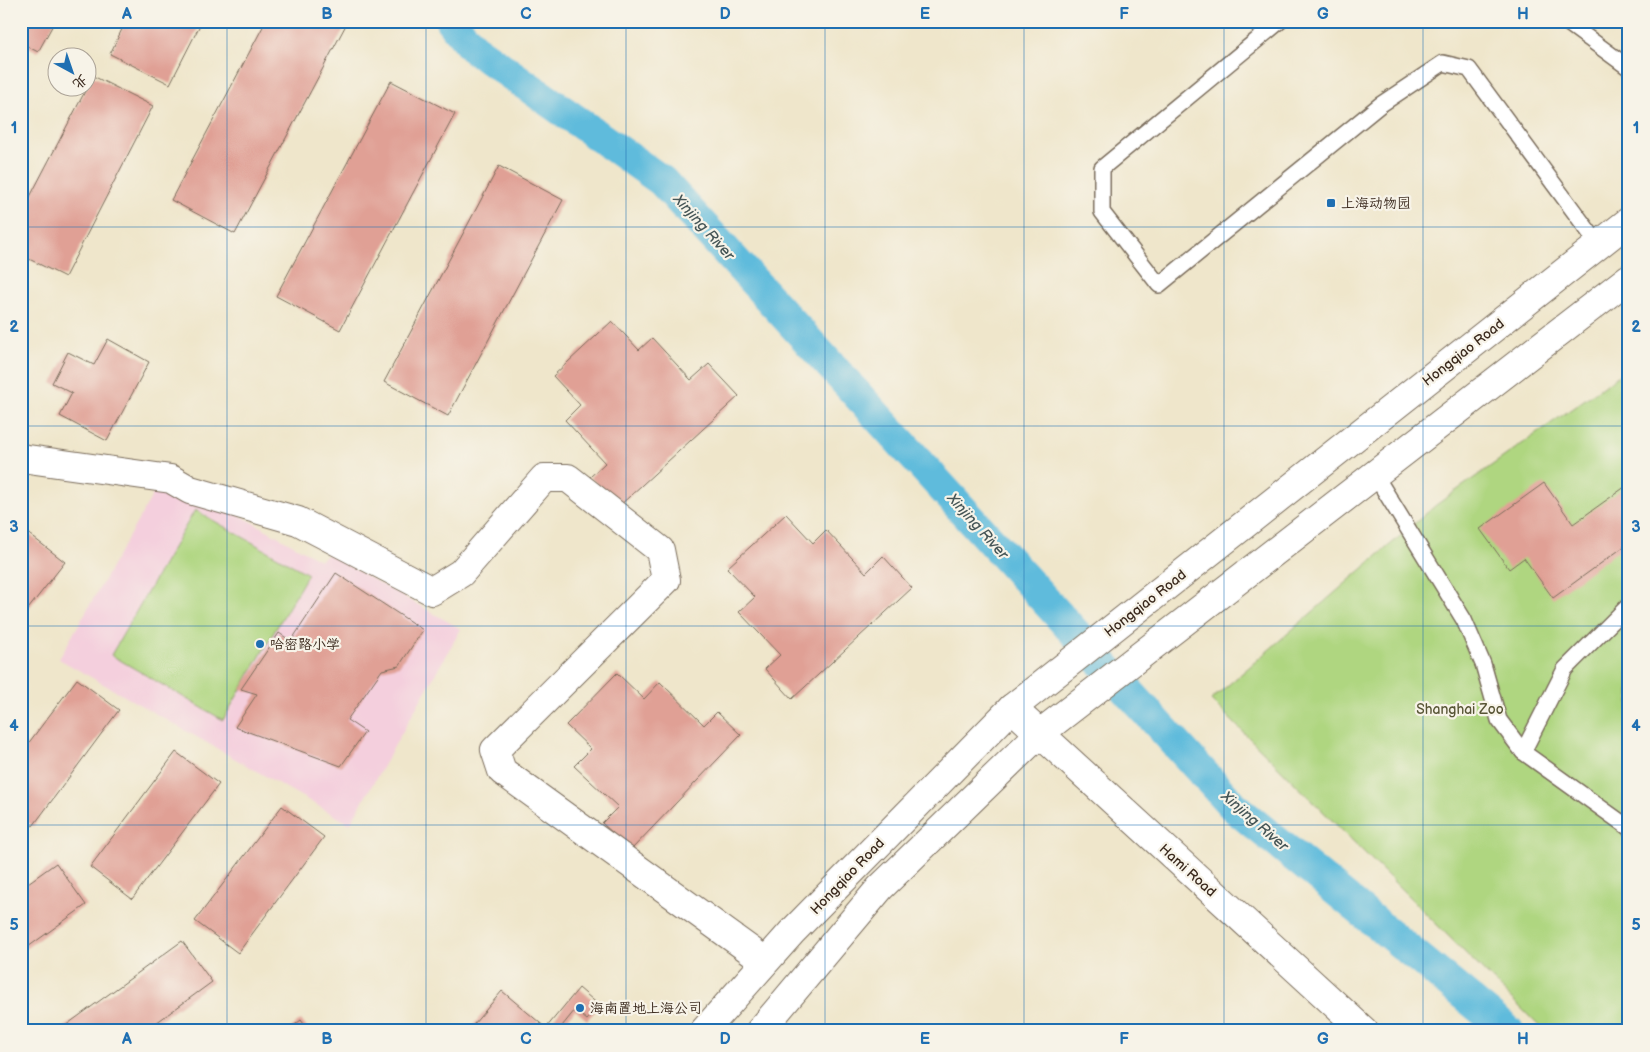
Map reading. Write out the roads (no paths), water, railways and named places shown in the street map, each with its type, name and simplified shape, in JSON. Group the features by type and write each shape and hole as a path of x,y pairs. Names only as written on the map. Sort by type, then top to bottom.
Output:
{"main road":[{"name":"Hongqiao Road","path":"704,1031 765,961 1012,708 1629,221"},
{"path":"760,1031 880,888 1039,734 1629,278"},
{"path":"21,458 171,478 190,490 298,521 432,591 461,573 544,478 568,478 660,550 666,580 495,750 502,771 765,961"},
{"name":"Hami Road","path":"1012,708 1364,1031"}],"lane":[{"path":"1280,21 1102,168 1102,212 1159,285 1380,104 1443,63 1469,69 1598,244"},
{"path":"1565,21 1629,68"},
{"path":"1375,475 1464,620 1483,664 1499,720 1523,752 1629,828"},
{"path":"1523,752 1565,670 1629,605"}],"waterway":[{"name":"Xinjing River","path":"451,21 472,47 662,181 1234,807 1508,1031"}],"place":[{"name":"上海动物园","path":"1331,203"},
{"name":"哈密路小学","path":"260,644"},
{"name":"海南置地上海公司","path":"580,1008"}],"park label":[{"name":"Shanghai Zoo","path":"1460,709"}]}
